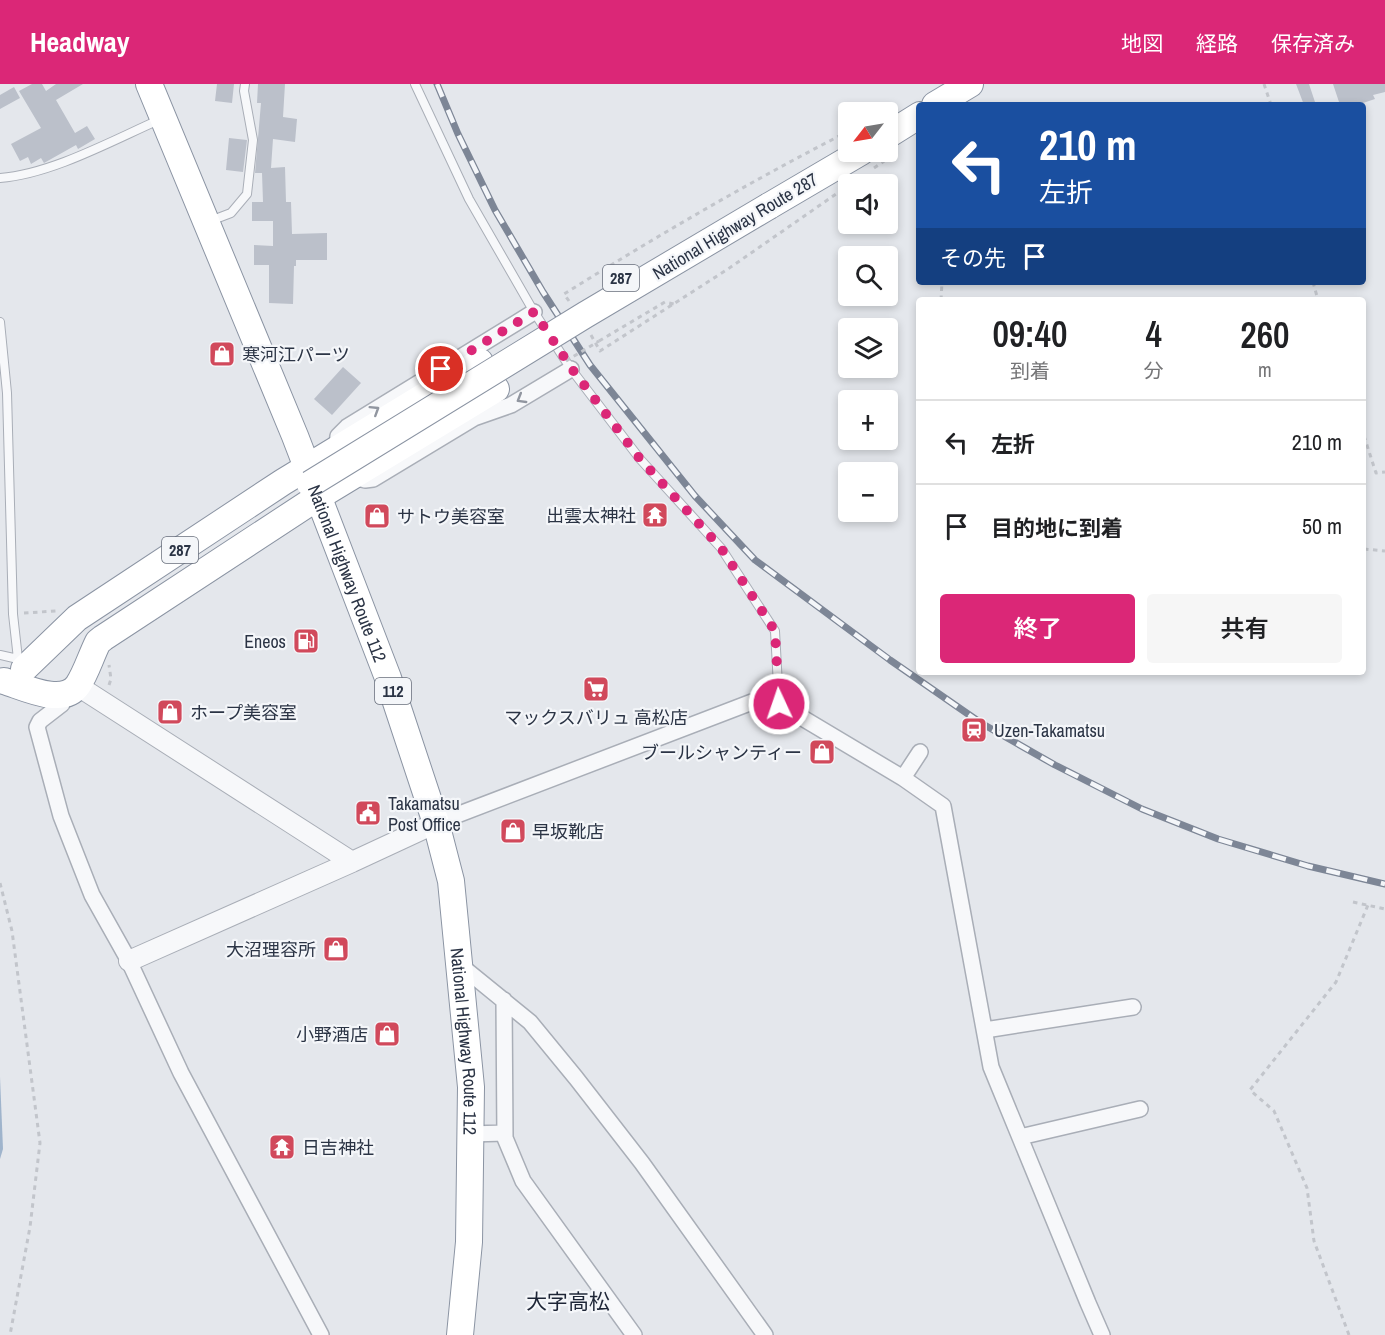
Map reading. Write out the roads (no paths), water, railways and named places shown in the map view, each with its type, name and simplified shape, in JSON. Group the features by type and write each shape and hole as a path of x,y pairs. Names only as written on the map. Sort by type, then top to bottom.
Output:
{"highway":[{"name":"National Highway Route 112","path":"149,84 307,467 388,678 436,823 451,881 471,1087 469,1242 460,1335"},
{"path":"939,102 962,86"},
{"path":"898,138 916,119"},
{"name":"National Highway Route 287","path":"12,674 310,484 585,315 769,207 852,166"},
{"name":"287","path":"12,674 78,618 336,449 698,232 769,207"},
{"name":"287","path":"70,691 98,642 103,638 318,497 496,389 769,207"},
{"path":"12,674 43,693 70,691"}],"street":[{"path":"336,449 338,436 347,427 534,312"},
{"path":"353,476 365,480 373,479 474,418 511,405 569,365"},
{"path":"321,1335 181,1073 129,961 92,895 61,816 38,727 40,721 62,704 70,691 352,862"},
{"path":"129,961 436,823 752,702 779,704 903,778 944,806 992,1067 1102,1335"},
{"path":"903,778 920,752"},
{"path":"460,965 530,1022 642,1163 765,1335"},
{"path":"504,1000 505,1138 523,1181 634,1335"},
{"path":"985,1030 1133,1007"},
{"path":"1020,1137 1140,1109"},
{"path":"470,1134 505,1133"}],"lane":[{"path":"205,223 231,213 247,194 253,140 244,91 245,84"},
{"path":"415,84 469,198 534,312 569,365 640,459 721,548 775,631 779,704"},
{"path":"0,178 23,175 63,162 162,118"},
{"path":"0,322 7,393 12,674"},
{"path":"0,655 12,674"}],"water":[{"path":"0,1077 3,1149 0,1159"}],"railway":[{"path":"437,84 458,134 495,210 543,292 590,365 695,496 755,560 890,660 981,723 1055,765 1142,809 1218,839 1308,866 1385,884"}],"place":[{"name":"寒河江パーツ","path":"222,354"},
{"name":"出雲太神社","path":"655,515"},
{"name":"サトウ美容室","path":"377,516"},
{"name":"Eneos","path":"306,641"},
{"name":"マックスバリュ 高松店","path":"596,689"},
{"name":"ホープ美容室","path":"170,712"},
{"name":"Uzen-Takamatsu","path":"974,730"},
{"name":"ブールシャンティー","path":"822,752"},
{"name":"Takamatsu Post Office","path":"368,813"},
{"name":"早坂靴店","path":"513,831"},
{"name":"大沼理容所","path":"336,949"},
{"name":"小野酒店","path":"387,1034"},
{"name":"日吉神社","path":"282,1147"}],"district":[{"name":"大字高松","path":"568,1301"}]}
